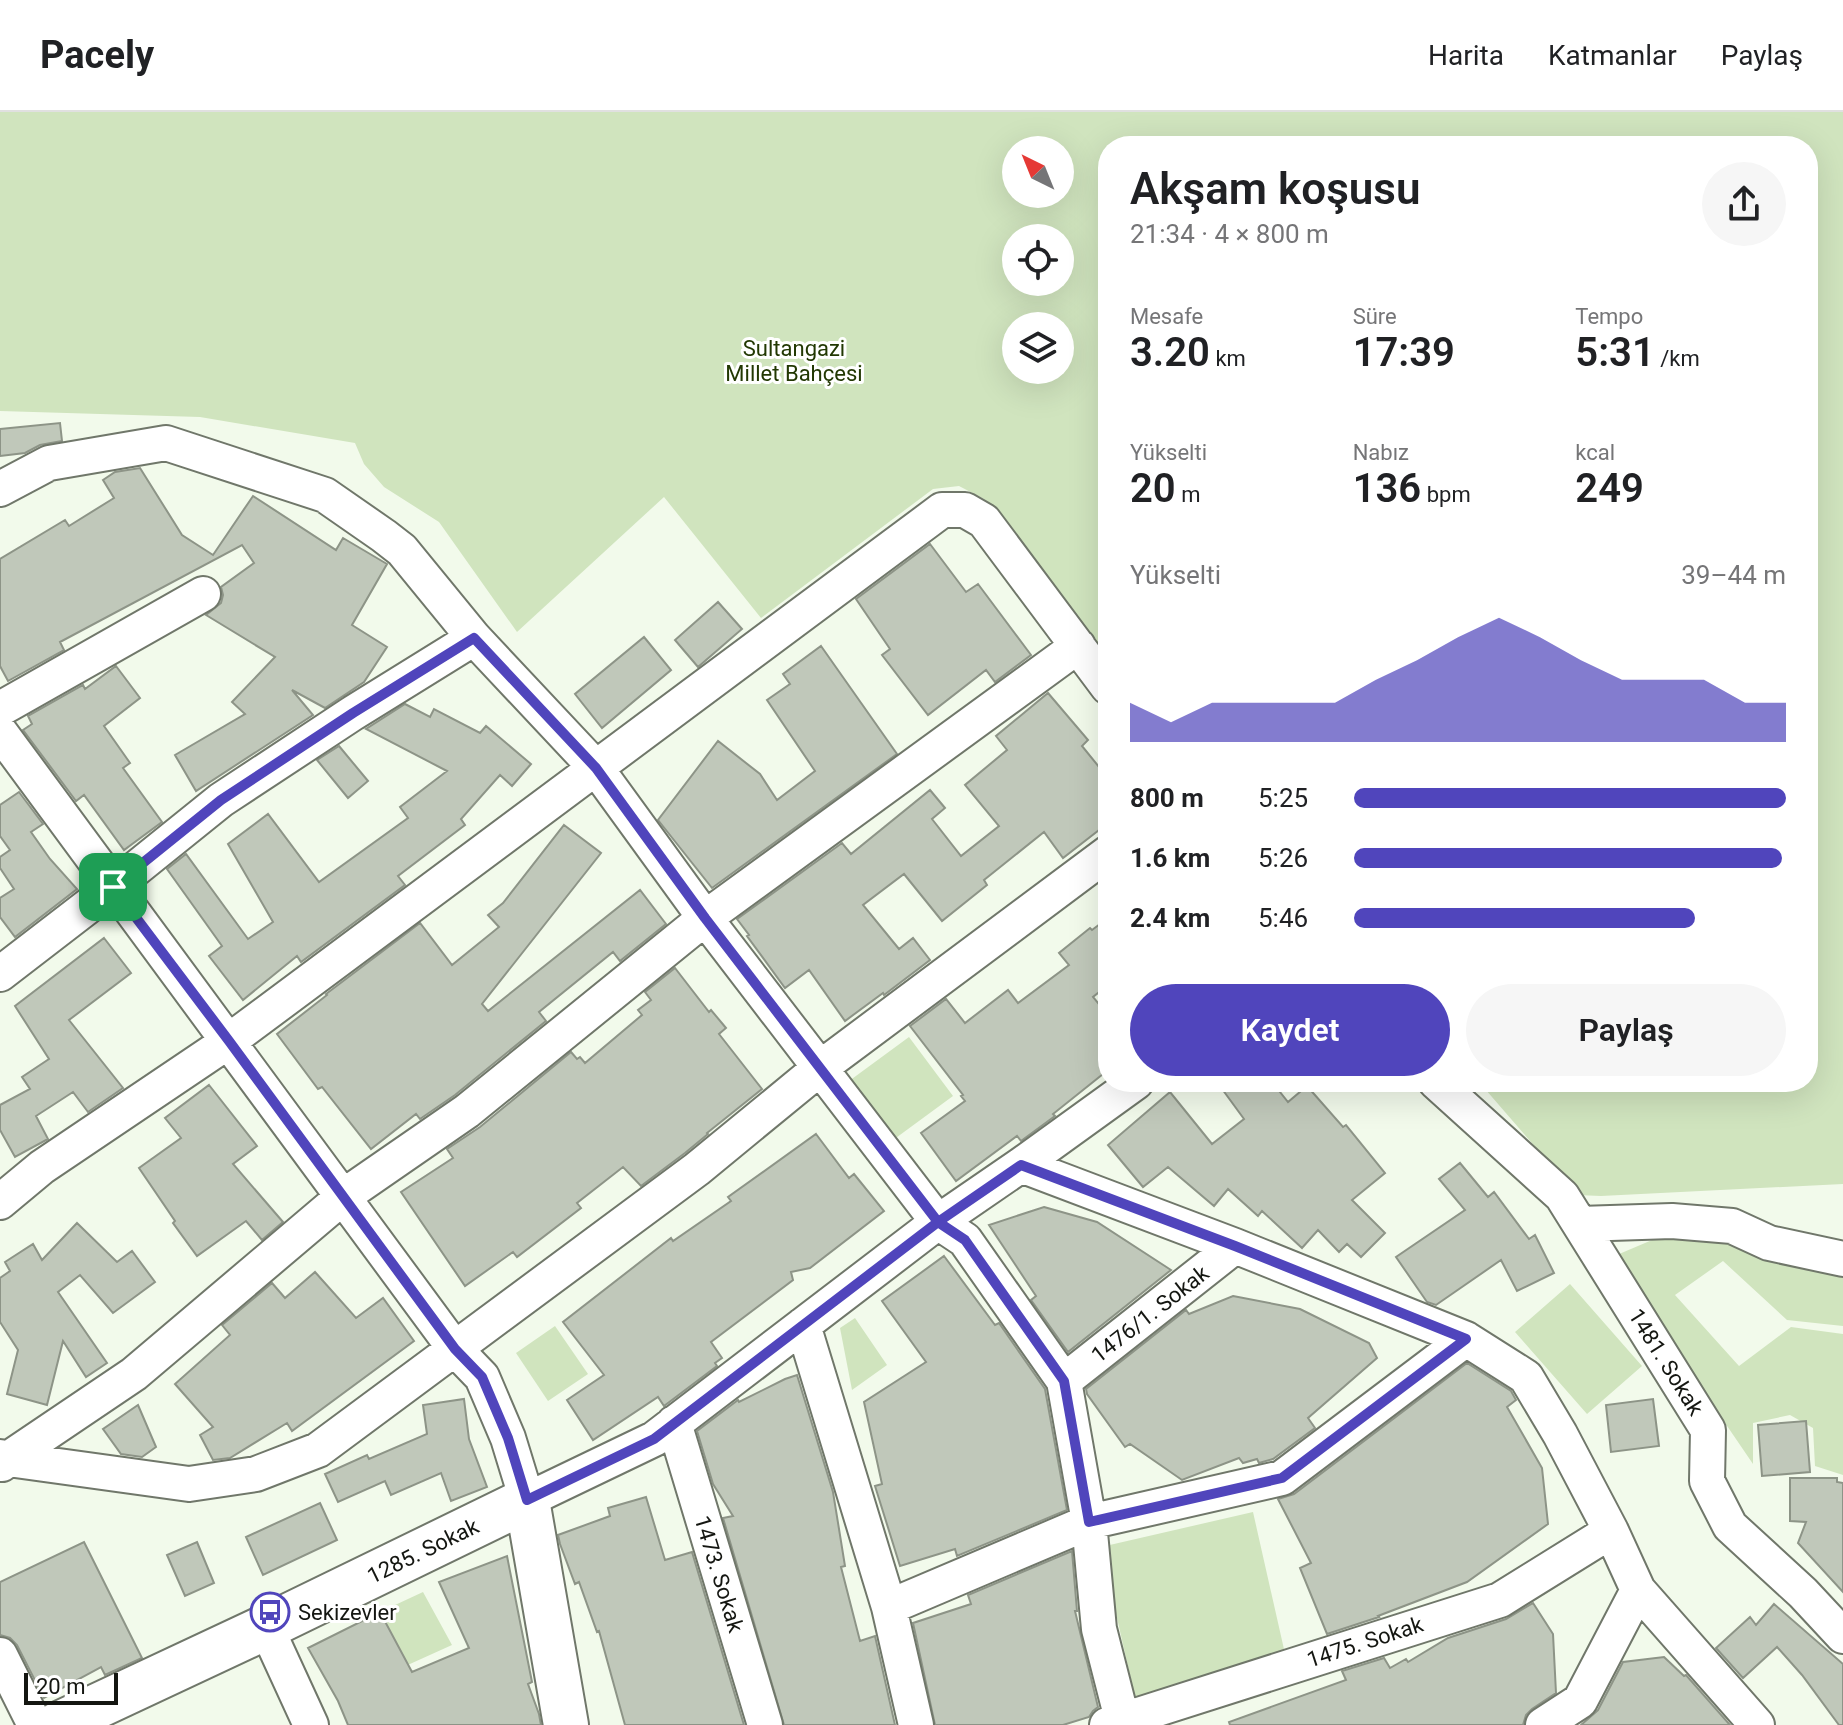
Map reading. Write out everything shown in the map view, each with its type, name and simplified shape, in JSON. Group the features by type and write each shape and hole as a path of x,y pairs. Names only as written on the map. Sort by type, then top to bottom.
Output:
{"street":[{"path":"0,489 49,463 166,443 325,495 402,550 474,638 596,768 705,918 938,1222 965,1240 1064,1381 1089,1522 1099,1629 1115,1722"},
{"path":"0,1202 42,1167 229,1041 942,510 965,510 984,521 1098,673"},
{"path":"0,709 203,594"},
{"path":"0,974 221,800 474,638"},
{"path":"3,1461 134,1374 344,1196 467,1111 705,918 1078,646"},
{"path":"0,732 455,1349 482,1377 508,1438 527,1500 566,1725"},
{"path":"3,1461 189,1484 256,1474 318,1450 697,1169 820,1068 1098,860"},
{"path":"527,1500 654,1439 938,1222 1122,1092"},
{"name":"1481. Sokak","path":"1447,1092 1571,1210 1708,1430 1707,1481 1730,1526 1803,1593 1843,1636"},
{"path":"1021,1165 1235,1246 1466,1339 1526,1377 1560,1434 1638,1590 1757,1725"},
{"path":"1571,1210 1732,1226 1769,1243 1843,1259"},
{"name":"1476/1. Sokak","path":"1064,1381 1235,1246"},
{"path":"803,1325 889,1607 916,1725"},
{"path":"889,1607 1089,1522 1282,1478 1466,1339"},
{"name":"1473. Sokak","path":"674,1423 765,1725"},
{"name":"1285. Sokak","path":"57,1725 527,1500"},
{"name":"1475. Sokak","path":"1115,1722 1500,1600 1611,1531"},
{"path":"1543,1725 1586,1713 1638,1590"},
{"path":"266,1627 311,1725"},
{"path":"0,1655 35,1725"}],"green space":[{"name":"Sultangazi Millet Bahçesi","path":"0,112 1843,112 1843,1184 1577,1195 1488,1092 1818,1092 1818,136 1098,136 1098,655 1041,572 984,499 959,486 933,489 761,618 664,497 517,632 439,522 384,487 364,464 355,443 200,417 0,411"},
{"path":"909,1037 953,1096 889,1143 845,1084"},
{"path":"1671,1232 1730,1232 1843,1271 1843,1326 1787,1320 1723,1261 1675,1295 1739,1366 1791,1327 1843,1334 1843,1475 1815,1466 1813,1428 1790,1415 1753,1423 1753,1464 1612,1257"},
{"path":"1570,1284 1642,1366 1587,1414 1515,1332"},
{"path":"855,1318 887,1365 852,1390 840,1328"},
{"path":"555,1326 588,1374 548,1401 516,1353"},
{"path":"1253,1512 1288,1667 1136,1702 1101,1547"},
{"path":"423,1592 452,1645 390,1673 402,1653 380,1612"}],"building":[{"path":"60,423 62,441 40,445 25,453 0,456 0,429"},
{"path":"140,468 182,535 213,555 253,496 336,550 343,538 387,564 352,625 387,647 364,682 325,708 292,690 313,715 196,791 175,755 245,714 232,702 275,657 206,615 221,603 221,587 254,563 242,545 60,642 64,650 8,681 0,666 0,559 65,520 69,526 114,498 103,480 115,472"},
{"path":"930,544 966,592 978,584 1031,655 995,682 986,670 928,715 882,655 890,649 856,599"},
{"path":"718,602 742,629 698,667 675,640"},
{"path":"644,637 671,670 602,728 575,694"},
{"path":"821,646 897,754 712,888 658,820 718,741 760,774 777,800 815,771 767,700 790,684 783,674"},
{"path":"116,666 140,698 104,726 130,763 123,768 162,822 124,850 84,795 76,801 23,730 32,724 28,716 83,685 85,689"},
{"path":"1048,693 1088,740 1082,746 1098,766 1098,831 1063,858 1044,832 984,880 987,885 942,921 904,874 863,905 899,949 913,938 930,960 845,1021 809,970 785,988 737,919 842,843 851,854 930,790 945,808 932,819 961,856 999,826 965,785 1007,750 996,736"},
{"path":"405,704 430,717 434,709 480,733 486,726 531,764 512,786 500,775 461,819 465,825 398,876 405,885 301,962 297,956 243,1000 209,956 222,946 167,869 186,854 248,939 273,922 228,844 268,814 319,882 408,818 400,807 447,771 366,729"},
{"path":"339,746 368,781 348,798 317,760"},
{"path":"19,792 43,824 31,832 77,889 15,937 0,917 0,898 14,889 0,868 0,857 10,850 0,836 0,805"},
{"path":"564,825 601,853 482,1004 488,1011 640,890 666,924 620,961 613,952 539,1012 546,1021 455,1095 420,1119 416,1114 371,1149 322,1087 318,1089 277,1034 420,923 452,965 499,927 488,915 503,903"},
{"path":"1098,926 1098,993 1093,997 1098,1003 1098,1078 1021,1141 1017,1136 956,1181 921,1133 965,1101 910,1026 946,999 965,1023 1008,990 1018,1003 1069,965 1059,953 1090,928 1092,930"},
{"path":"104,938 131,973 69,1020 123,1088 88,1112 73,1092 36,1116 48,1139 15,1157 0,1130 0,1105 30,1089 22,1077 49,1059 15,1006"},
{"path":"675,968 709,1012 711,1010 726,1028 719,1034 762,1089 641,1186 623,1167 577,1203 581,1208 517,1257 513,1252 465,1286 401,1192 453,1158 447,1149 480,1127 571,1052 585,1063 642,1015 638,1010 651,1000 645,992"},
{"path":"209,1085 257,1146 233,1164 283,1222 262,1240 246,1221 197,1256 139,1168 181,1138 165,1118"},
{"path":"1170,1092 1212,1144 1244,1119 1224,1092 1280,1092 1288,1102 1300,1092 1312,1092 1343,1127 1346,1125 1385,1173 1352,1200 1385,1233 1361,1257 1347,1244 1339,1252 1318,1230 1302,1248 1262,1211 1258,1216 1228,1189 1214,1206 1168,1167 1143,1187 1108,1145"},
{"path":"816,1134 849,1178 854,1174 884,1211 810,1268 791,1272 793,1280 711,1342 722,1358 715,1363 717,1366 664,1406 658,1397 593,1440 567,1400 604,1375 563,1322 671,1238 673,1241 731,1201 728,1197"},
{"path":"1460,1163 1488,1197 1494,1192 1529,1239 1535,1235 1554,1273 1517,1291 1501,1260 1436,1305 1427,1302 1396,1257 1465,1210 1439,1179"},
{"path":"1044,1207 1097,1222 1171,1270 1068,1352 1031,1300 1036,1296 989,1225"},
{"path":"77,1223 117,1262 132,1251 155,1282 113,1313 80,1275 58,1292 107,1363 86,1377 63,1341 47,1405 7,1394 18,1350 0,1322 0,1278 10,1271 5,1262 33,1244 42,1260"},
{"path":"944,1256 995,1325 999,1323 1045,1389 1067,1510 957,1556 955,1549 900,1566 875,1486 882,1484 864,1402 926,1362 882,1301"},
{"path":"315,1272 356,1318 383,1298 414,1341 292,1431 287,1423 230,1458 213,1460 200,1435 213,1427 175,1384 230,1335 222,1325 272,1283 285,1298"},
{"path":"1233,1296 1300,1309 1369,1343 1377,1358 1308,1418 1315,1428 1273,1459 1243,1463 1239,1458 1182,1480 1130,1444 1125,1447 1086,1389 1186,1310 1189,1314"},
{"path":"1467,1363 1511,1391 1516,1400 1507,1407 1542,1468 1548,1524 1467,1582 1327,1634 1300,1568 1311,1563 1278,1499 1294,1494"},
{"path":"797,1375 833,1492 845,1566 841,1567 860,1641 875,1636 895,1725 784,1725 723,1518 733,1516 713,1484 697,1431 738,1400"},
{"path":"464,1399 469,1439 487,1487 451,1501 441,1473 391,1495 385,1481 338,1502 325,1474 427,1434 423,1405"},
{"path":"1653,1399 1659,1446 1611,1452 1606,1405"},
{"path":"138,1405 156,1447 142,1457 121,1454 103,1429"},
{"path":"1806,1421 1810,1472 1762,1476 1758,1425"},
{"path":"1790,1478 1837,1478 1837,1482 1843,1483 1843,1592 1798,1543 1806,1522 1790,1521"},
{"path":"646,1497 665,1560 692,1552 744,1725 625,1725 599,1631 579,1582 575,1584 558,1535 610,1516 608,1508"},
{"path":"320,1503 337,1540 263,1575 246,1537"},
{"path":"84,1542 142,1658 105,1675 101,1667 44,1698 17,1645 10,1638 0,1635 0,1582"},
{"path":"197,1542 214,1583 185,1596 167,1555"},
{"path":"1072,1551 1075,1611 1098,1707 1089,1717 1063,1725 935,1725 913,1623 971,1604 968,1595"},
{"path":"507,1556 532,1682 528,1684 541,1725 348,1725 308,1648 380,1612 412,1672 469,1648 439,1582"},
{"path":"1533,1603 1553,1634 1556,1693 1532,1709 1523,1725 1230,1725 1229,1722 1346,1680 1342,1671 1384,1658 1390,1668 1406,1659 1408,1662 1448,1638 1506,1619"},
{"path":"1774,1604 1843,1664 1843,1725 1839,1725 1777,1647 1743,1678 1716,1648 1750,1617 1756,1625"},
{"path":"1664,1657 1686,1675 1730,1725 1581,1725 1598,1710 1623,1662"}],"place":[{"name":"Sekizevler","path":"270,1612"}],"route":[{"path":"113,887 221,800 474,638 596,768 705,918 938,1222 965,1240 1064,1381 1089,1522 1282,1478 1466,1339 1235,1246 1021,1165 938,1222 654,1439 527,1500 508,1438 482,1377 455,1349 113,887"}]}
